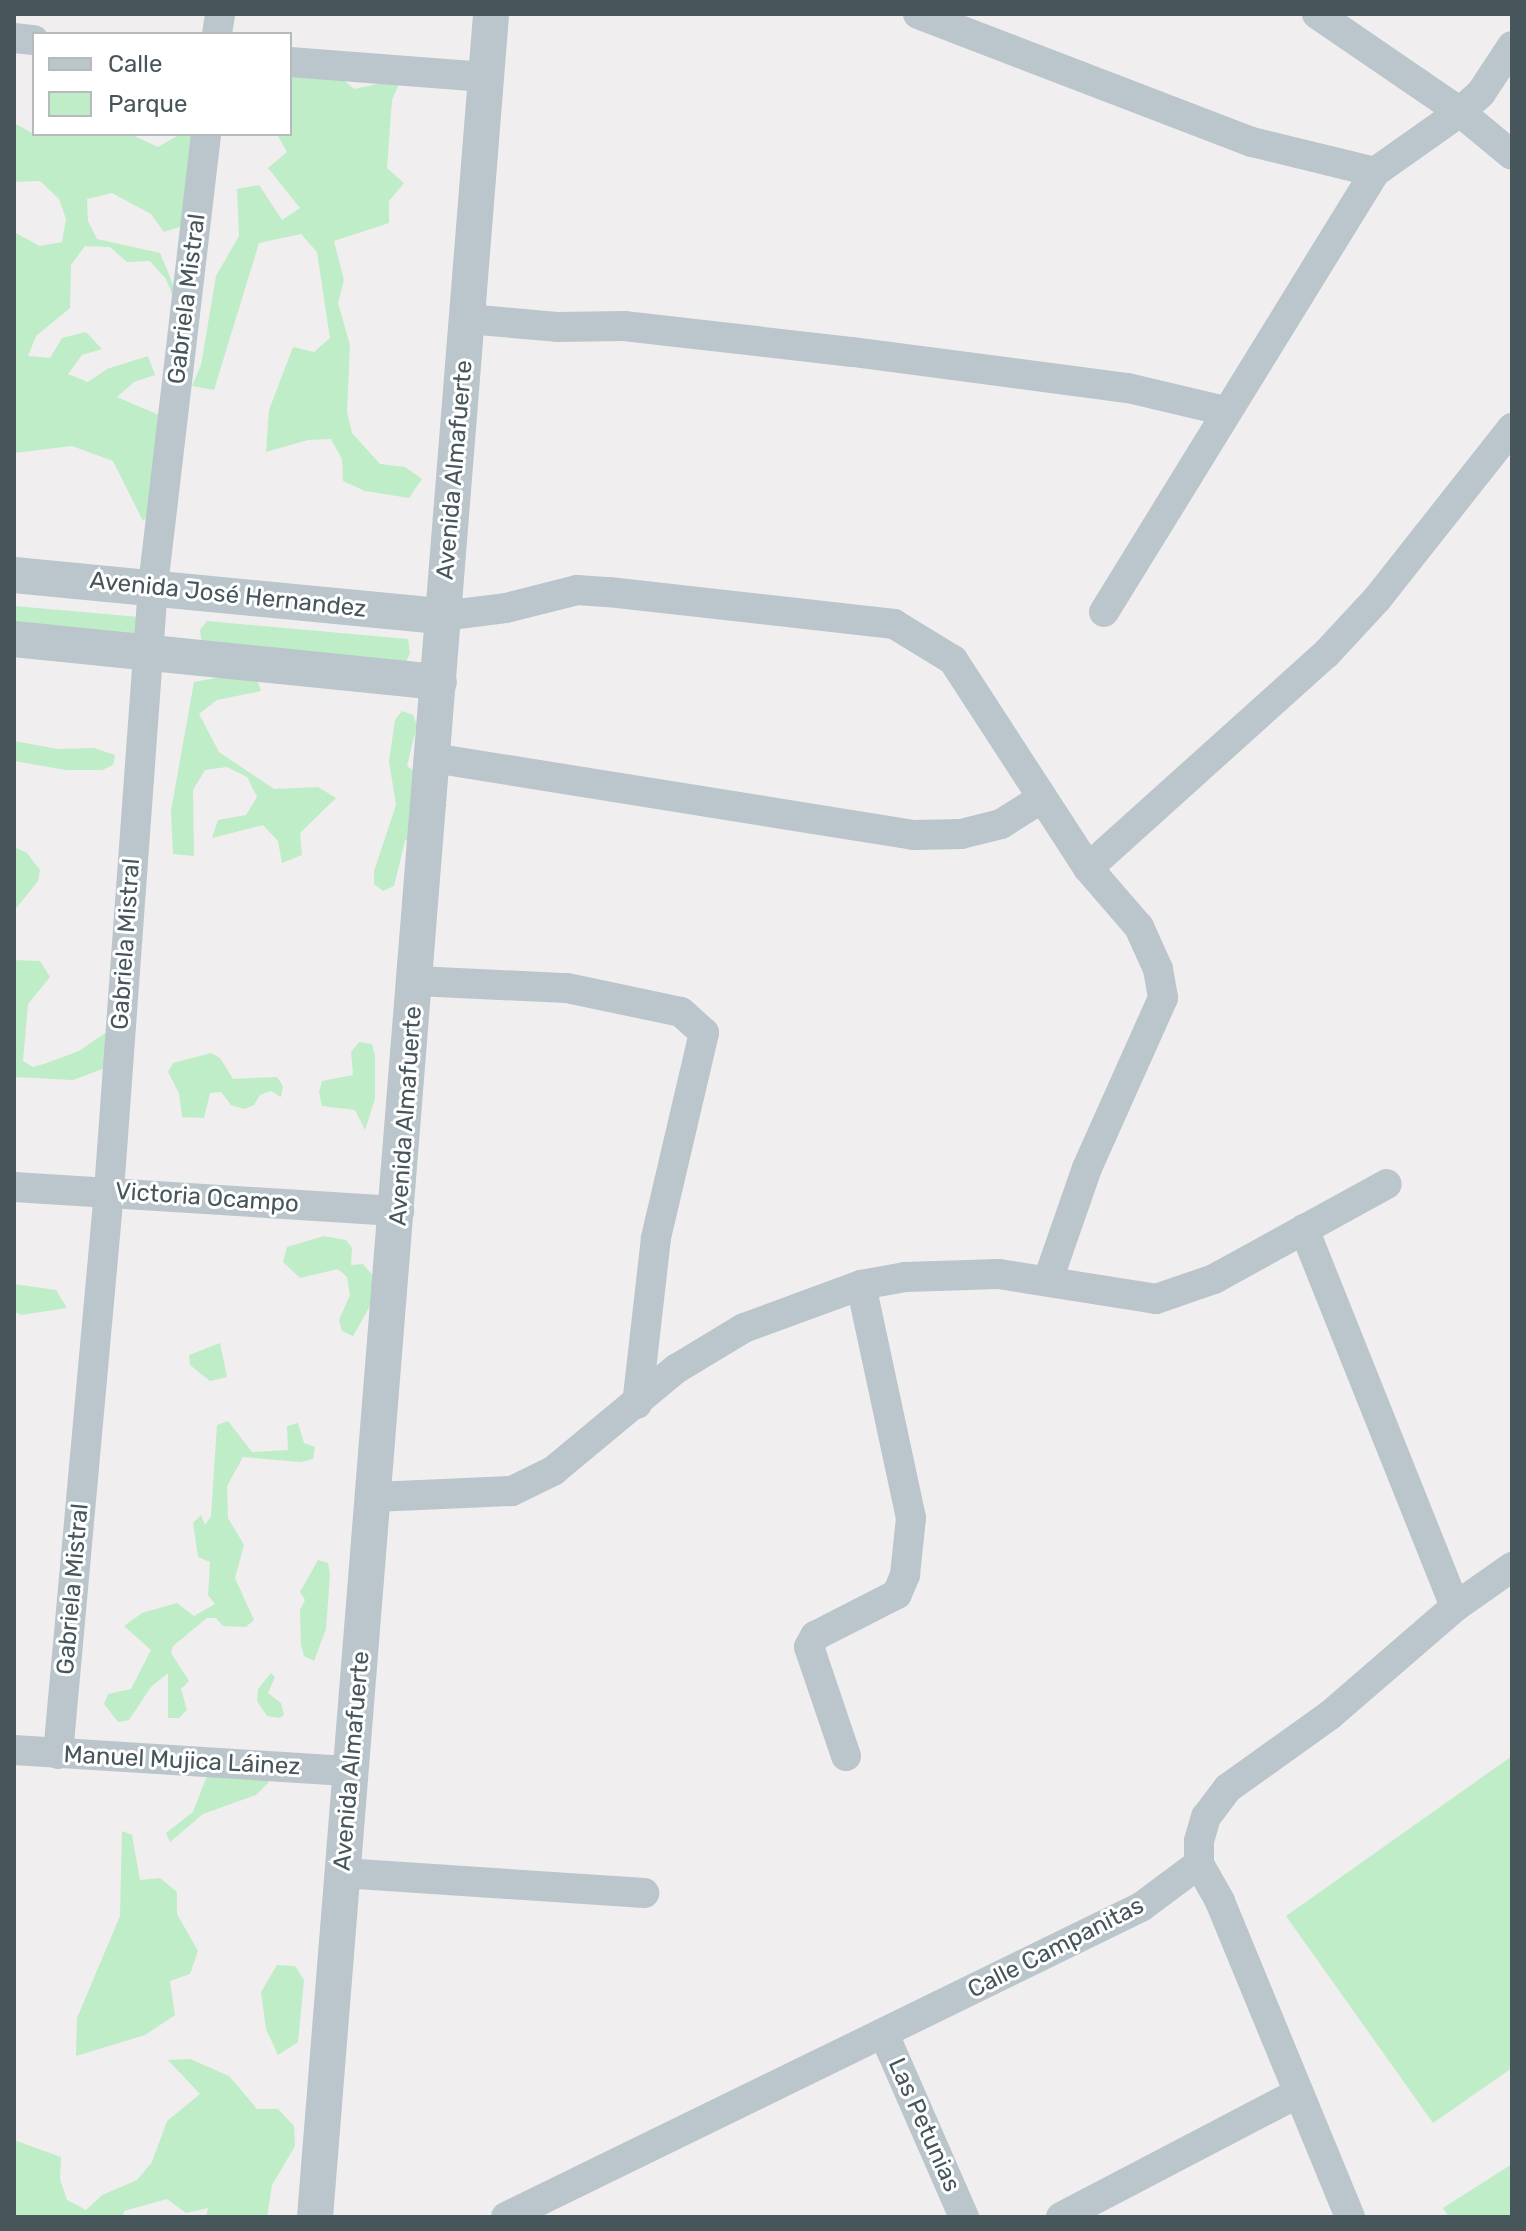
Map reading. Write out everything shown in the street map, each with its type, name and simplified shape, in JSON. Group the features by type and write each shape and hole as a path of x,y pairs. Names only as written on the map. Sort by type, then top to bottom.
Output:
{"street":[{"name":"Avenida Almafuerte","path":"315,2217 399,1211 442,616 491,14"},
{"path":"918,14 1252,142 1375,172"},
{"path":"1317,14 1460,112 1512,155"},
{"path":"1104,612 1375,172 1460,112 1481,93 1512,46"},
{"path":"292,62 484,77"},
{"name":"Gabriela Mistral","path":"58,1754 109,1191 147,650 206,136"},
{"path":"468,319 557,327 624,326 853,352 1128,388 1225,411"},
{"path":"1088,868 1326,654 1377,599 1512,428"},
{"name":"Avenida José Hernandez","path":"14,575 442,616"},
{"path":"442,616 506,608 577,590 894,624 953,660 1088,868 1139,927 1158,969 1163,998 1087,1168 1048,1280"},
{"path":"14,639 147,650 439,682"},
{"path":"433,758 914,835 961,834 1001,824 1042,798"},
{"path":"416,981 567,988 681,1012 704,1033 656,1238 637,1404"},
{"path":"375,1497 512,1491 553,1471 676,1369 744,1328 861,1285 905,1277 983,1275 1048,1280 1109,1296 1156,1299 1214,1279 1387,1184"},
{"name":"Victoria Ocampo","path":"14,1187 399,1211"},
{"path":"1304,1229 1455,1607"},
{"path":"846,1756 809,1647 815,1636 897,1594 905,1575 911,1518 861,1285"},
{"path":"1350,2217 1296,2094 1220,1901 1199,1864 1206,1817 1228,1788 1330,1715 1455,1607 1512,1567"},
{"name":"Manuel Mujica Láinez","path":"14,1750 350,1771"},
{"name":"Calle Campanitas","path":"506,2217 1141,1907 1199,1864"},
{"path":"343,1873 644,1893"},
{"name":"Las Petunias","path":"884,2034 964,2217"},
{"path":"1061,2217 1296,2094"}],"green space":[{"path":"336,73 354,89 401,79 392,100 387,168 404,183 389,201 389,223 334,241 344,280 338,303 350,345 347,412 352,433 380,464 405,467 422,479 409,498 365,491 343,481 342,459 331,439 308,440 266,452 269,410 293,347 314,352 330,338 317,252 301,234 259,243 214,390 192,386 201,365 216,276 239,236 237,189 259,185 282,220 300,208 268,168 287,152 278,136 292,136 292,74"},
{"path":"14,123 32,133 32,136 134,136 158,147 177,136 197,136 185,225 164,232 151,214 112,193 87,199 88,221 97,239 160,253 177,294 165,319 174,299 166,279 150,261 127,262 110,247 85,246 71,265 70,308 36,336 28,356 50,358 62,338 86,332 102,349 82,355 68,374 88,382 107,369 148,356 155,375 134,382 117,397 166,418 159,506 143,521 113,461 72,446 14,453 14,232 40,246 62,242 66,219 59,199 40,181 14,182"},
{"path":"14,606 137,617 134,641 14,630"},
{"path":"207,621 408,639 410,653 405,664 202,646 200,630"},
{"path":"254,671 261,691 217,700 199,714 219,752 274,789 318,787 336,798 300,833 302,855 282,863 278,841 263,825 212,838 218,820 246,815 257,797 247,777 227,767 205,770 193,790 194,856 173,854 171,811 194,682"},
{"path":"402,711 413,715 417,725 407,766 441,793 447,805 434,824 405,841 394,886 383,891 374,884 374,871 396,805 389,761 395,720"},
{"path":"14,741 58,749 94,748 115,755 113,765 102,770 66,770 14,761"},
{"path":"14,847 27,853 40,870 38,881 14,911"},
{"path":"14,960 40,961 50,977 28,1004 23,1061 33,1067 44,1064 79,1051 105,1033 116,1037 105,1068 73,1080 14,1077"},
{"path":"359,1042 372,1044 375,1055 375,1099 365,1130 355,1110 322,1106 319,1092 322,1081 353,1075 351,1052"},
{"path":"211,1053 220,1058 233,1079 277,1077 283,1086 281,1097 271,1091 260,1095 254,1105 244,1109 231,1105 221,1092 210,1093 204,1118 182,1117 179,1093 168,1072 173,1063"},
{"path":"324,1236 346,1240 352,1248 351,1265 363,1264 374,1277 370,1306 353,1336 342,1331 339,1320 350,1295 347,1277 338,1269 300,1278 283,1262 287,1247"},
{"path":"14,1284 56,1290 67,1308 21,1315 14,1311"},
{"path":"220,1343 227,1377 210,1381 190,1365 189,1355"},
{"path":"228,1421 252,1452 288,1450 287,1426 298,1423 304,1443 315,1447 313,1459 301,1462 243,1457 227,1486 228,1518 244,1545 235,1578 254,1620 246,1627 223,1626 216,1618 207,1618 173,1646 171,1653 189,1681 181,1689 187,1710 179,1718 168,1718 168,1673 151,1687 129,1720 118,1722 104,1704 108,1694 131,1689 151,1650 124,1626 142,1613 177,1603 194,1616 215,1604 208,1595 210,1562 198,1557 193,1523 201,1515 205,1525 211,1516 217,1425"},
{"path":"318,1560 328,1563 330,1574 326,1629 314,1661 304,1656 301,1645 300,1610 305,1600 300,1592"},
{"path":"271,1673 275,1677 268,1693 281,1703 284,1715 279,1718 267,1716 257,1701 258,1689"},
{"path":"1512,1756 1512,2068 1433,2123 1286,1916"},
{"path":"210,1768 267,1776 269,1782 256,1795 203,1814 170,1842 166,1833 193,1812"},
{"path":"122,1831 132,1835 140,1880 160,1878 177,1892 177,1914 198,1951 190,1974 170,1981 175,2015 145,2035 76,2056 77,2018 120,1916"},
{"path":"277,1965 295,1966 304,1980 298,2042 278,2055 266,2029 261,1992"},
{"path":"190,2059 229,2076 257,2109 278,2109 294,2126 295,2146 272,2185 267,2217 206,2217 208,2208 186,2213 167,2199 124,2211 123,2217 14,2217 14,2140 61,2157 60,2179 67,2200 86,2210 102,2195 137,2180 152,2162 167,2121 200,2094 168,2060"},
{"path":"1512,2164 1512,2217 1449,2217 1443,2208"}]}
